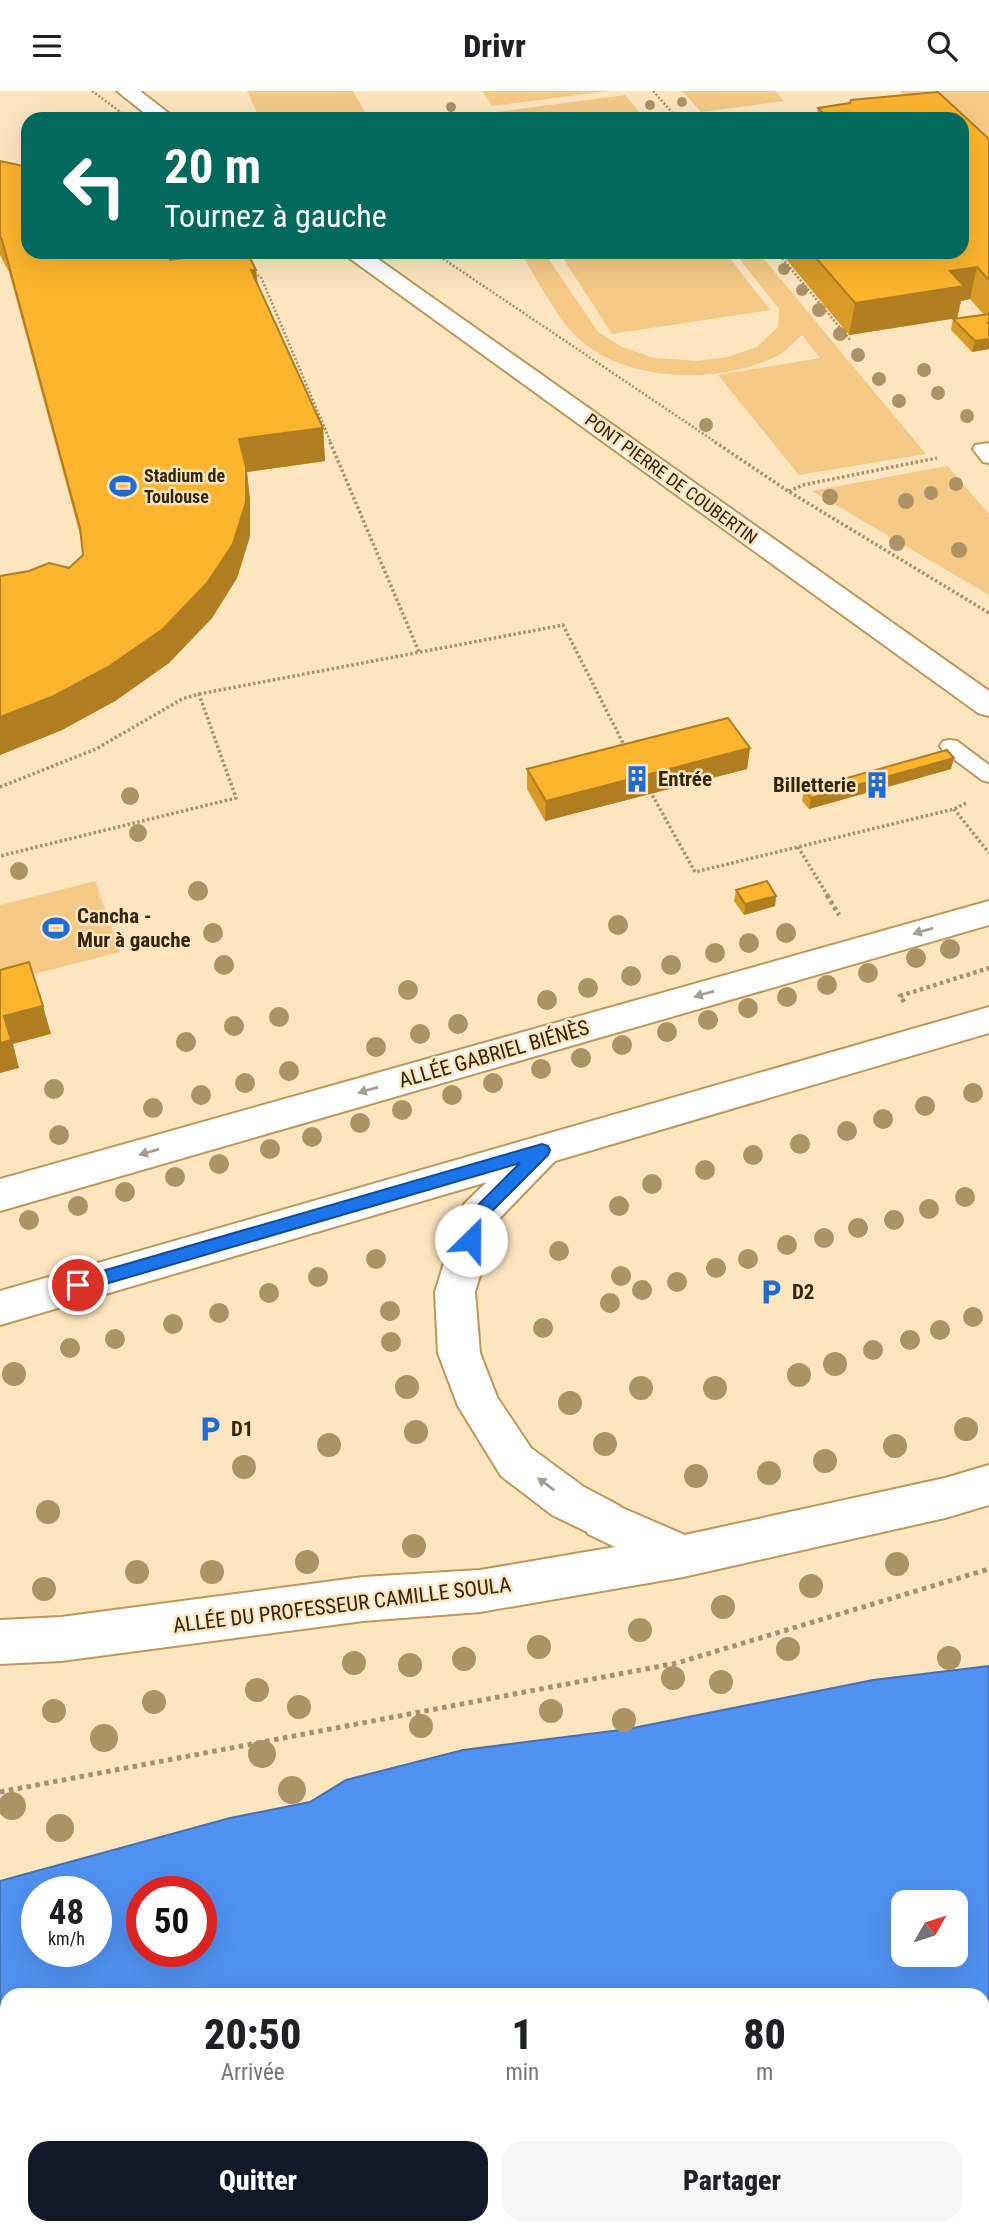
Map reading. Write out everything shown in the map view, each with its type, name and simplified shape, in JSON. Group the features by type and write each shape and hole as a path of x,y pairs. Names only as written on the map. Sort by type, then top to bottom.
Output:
{"main road":[{"path":"127,91 156,112"},
{"name":"PONT PIERRE DE COUBERTIN","path":"363,259 989,706"},
{"name":"ALLÉE GABRIEL BIÉNÈS","path":"0,1195 989,913"},
{"path":"0,1308 989,1020"},
{"path":"542,1150 479,1214 455,1292 458,1353 478,1406 516,1462 568,1501 683,1556"},
{"name":"ALLÉE DU PROFESSEUR CAMILLE SOULA","path":"0,1642 61,1639 363,1599 480,1591 683,1556 945,1498 989,1485"}],"lane":[{"path":"989,448 981,449 989,458"},
{"path":"950,746 989,775"}],"path":[{"path":"92,91 120,112"},
{"path":"653,91 672,112"},
{"path":"443,259 788,491 989,613"},
{"path":"783,259 852,341"},
{"path":"249,270 261,277 419,652"},
{"path":"788,491 803,485 937,457"},
{"path":"0,787 96,749 182,699 199,694 563,625 627,751"},
{"path":"0,856 236,798 199,694"},
{"path":"646,783 695,872 954,809 973,800"},
{"path":"954,809 989,853"},
{"path":"798,847 861,949"},
{"path":"900,996 989,968"},
{"path":"0,1792 677,1663 989,1569"}],"shaded area":[{"path":"247,91 353,91 365,112 257,112"},
{"path":"482,91 608,91 492,106"},
{"path":"682,91 775,91 784,101 701,112"},
{"path":"900,91 989,91 989,234 969,149 969,112 922,112"},
{"path":"625,95 639,112 496,112"},
{"path":"524,259 549,259 598,332 622,347 654,358 697,361 728,357 757,347 778,327 779,309 740,259 764,259 926,454 799,475 718,375 820,358 802,335 785,351 749,367 723,373 668,374 641,370 592,349 572,332 551,304"},
{"path":"564,259 730,259 770,310 612,334"},
{"path":"947,466 989,514 989,595 812,491"},
{"name":"Cancha - Mur à gauche","path":"95,881 120,952 0,983 0,905"}],"water":[{"path":"989,1666 989,1988 0,1988 0,1881 230,1818 310,1802 346,1780 463,1750 628,1729 873,1680"}],"building":[{"path":"938,92 960,112 822,112 818,108 850,103 851,100"},
{"path":"969,121 989,139 989,280 977,267 950,271 964,286 855,303 817,259 969,259"},
{"name":"Stadium de Toulouse","path":"0,161 21,166 21,259 250,259 256,270 251,270 323,428 239,439 246,467 246,502 233,544 207,583 163,629 108,667 54,696 0,717 0,576 29,571 49,563 69,568 83,555 80,528 0,236"},
{"path":"989,314 989,339 975,341 953,319"},
{"path":"728,718 750,748 546,801 527,769"},
{"path":"947,750 954,758 811,798 804,790"},
{"path":"767,881 776,896 745,904 736,890"},
{"path":"29,962 43,1006 4,1016 11,1040 0,1043 0,970"}],"place":[{"name":"Stadium de Toulouse","path":"123,486"},
{"name":"Entrée","path":"637,779"},
{"name":"Billetterie","path":"877,785"},
{"name":"Cancha - Mur à gauche","path":"56,928"},
{"name":"D2","path":"771,1292"},
{"name":"D1","path":"210,1429"}],"route":[{"path":"78,1285 542,1150 479,1214 471,1240"}]}
